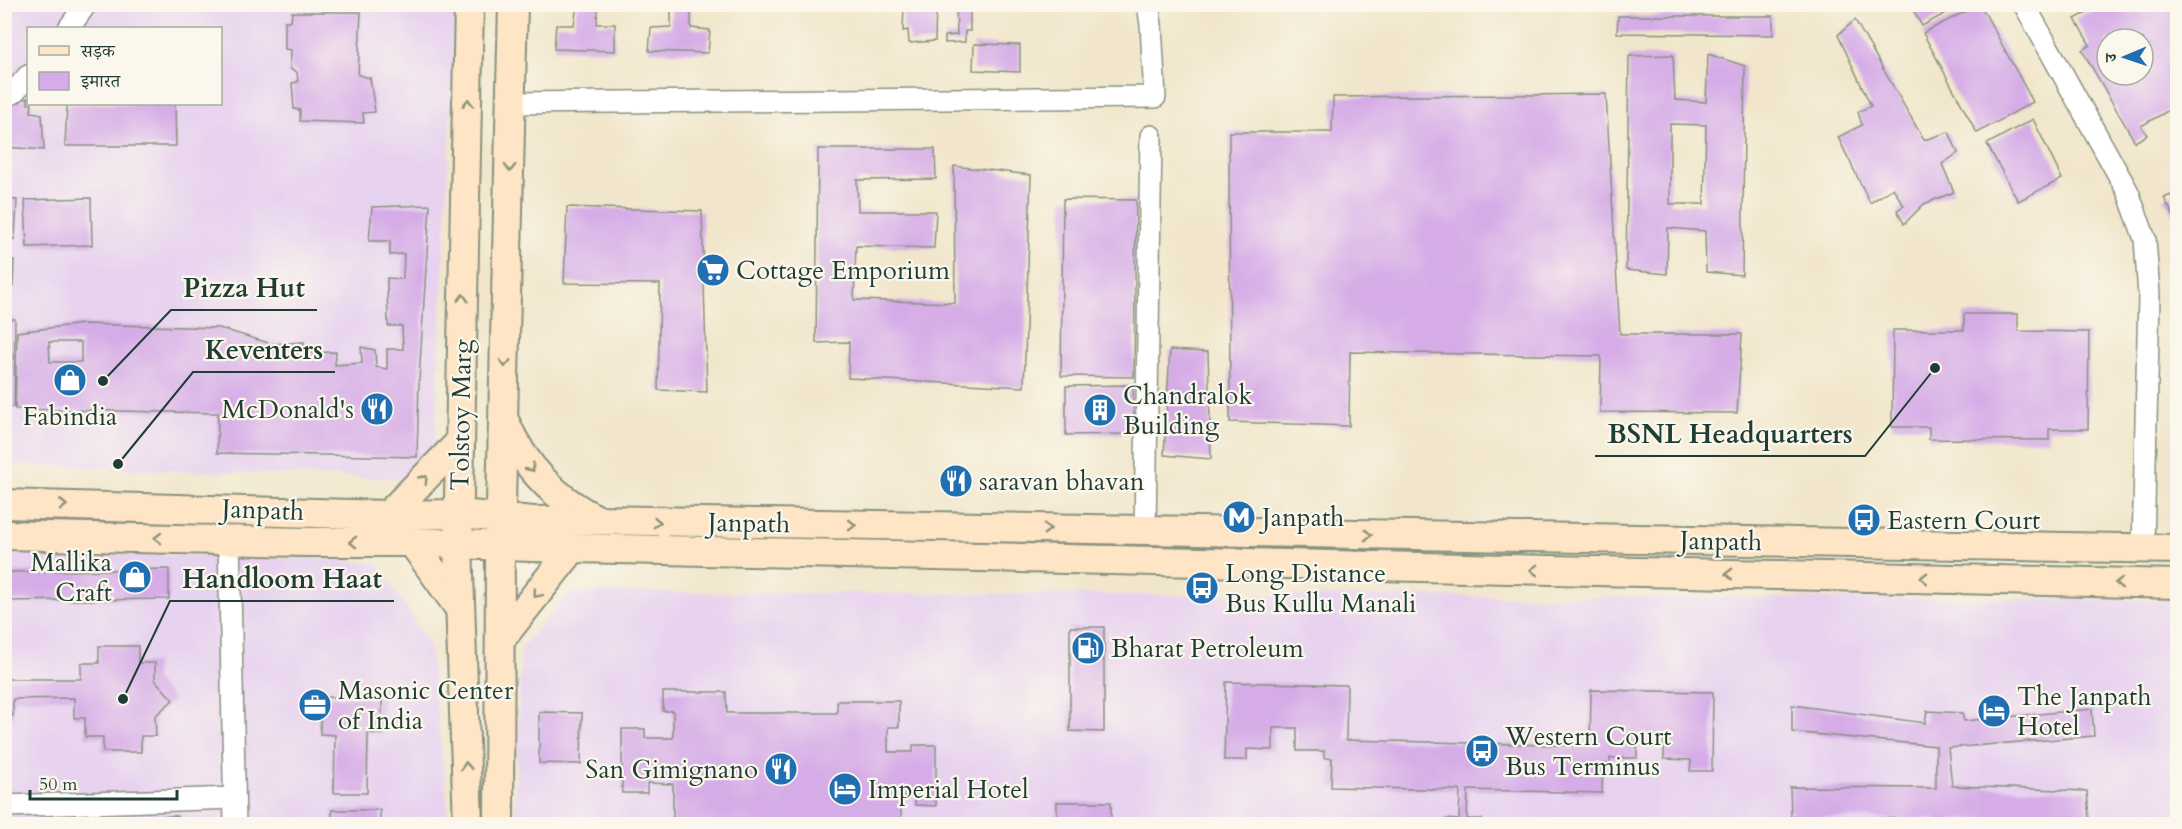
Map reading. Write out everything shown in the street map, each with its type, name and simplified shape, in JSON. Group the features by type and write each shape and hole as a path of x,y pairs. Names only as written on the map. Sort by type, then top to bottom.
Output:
{"main road":[{"name":"Tolstoy Marg","path":"468,825 458,545 470,4"},
{"name":"Tolstoy Marg","path":"499,825 501,533 513,4"},
{"path":"503,417 521,454 540,479 563,500 599,520"},
{"path":"388,515 460,442"},
{"name":"Janpath","path":"4,504 388,515 460,514 501,533 573,548 2178,584"},
{"name":"Janpath","path":"4,535 412,542 458,545 501,533 599,520 2178,549"},
{"path":"412,542 460,609"},
{"path":"500,640 573,548"}],"street":[{"path":"70,27 86,4"},
{"path":"512,103 1155,97 1148,4"},
{"path":"2024,4 2128,192 2145,239 2149,296 2143,549"},
{"path":"4,96 13,93 27,77"},
{"path":"1145,531 1151,135"},
{"path":"229,540 235,825"},
{"path":"4,806 234,798"}],"shaded area":[{"path":"5,5 456,5 435,446 401,479 5,464"},
{"path":"5,552 308,558 378,563 429,644 450,824 5,824"},
{"path":"570,592 2177,600 2177,824 514,824 521,648"}],"building":[{"path":"904,4 936,4 935,41 909,43 908,30 903,31"},
{"path":"956,4 970,4 970,31 965,31 965,42 945,43 945,36 957,35"},
{"path":"1910,4 1946,4 1950,11 1922,26"},
{"path":"1980,4 2033,102 1977,133 1923,33"},
{"path":"2086,4 2178,4 2178,105 2141,126 2147,135 2135,142 2103,87 2155,87 2155,27 2095,27 2095,73 2082,50 2090,45 2075,19 2090,11"},
{"path":"577,5 598,5 597,24 615,24 615,51 554,49 556,25 574,25"},
{"path":"671,9 691,10 691,28 710,30 708,53 649,51 651,28 671,27"},
{"path":"292,12 361,12 358,75 370,78 375,112 363,113 364,123 300,121 300,110 294,109 292,83 298,82 297,72 290,69 291,50 285,49 285,21 291,21"},
{"path":"1618,16 1773,16 1773,35 1617,33"},
{"path":"1855,20 1924,140 1949,132 1958,153 1942,164 1954,192 1924,204 1904,224 1897,210 1904,206 1893,188 1870,203 1838,137 1862,125 1858,112 1871,106 1838,35"},
{"path":"974,44 1020,45 1020,72 973,70"},
{"path":"1708,54 1745,66 1742,275 1706,272 1705,231 1668,228 1667,274 1626,270 1629,56 1673,55 1675,100 1706,102","holes":["1670,124 1706,125 1704,204 1670,204"]},
{"path":"1606,94 1620,334 1742,334 1737,413 1600,412 1601,356 1350,352 1349,426 1230,422 1229,132 1332,132 1333,97"},
{"path":"27,98 27,105 32,105 31,112 42,114 44,150 4,147 4,105"},
{"path":"67,105 175,105 176,146 65,146"},
{"path":"2033,119 2062,179 2018,201 1987,144"},
{"path":"818,149 935,149 936,179 857,180 858,211 936,211 934,248 856,246 854,300 955,303 954,166 1031,175 1024,387 848,378 849,342 816,343"},
{"path":"2171,195 2174,202 2178,200 2178,224 2164,198"},
{"path":"91,198 92,245 27,247 25,200"},
{"path":"4,199 17,200 15,239 4,239"},
{"path":"1063,199 1136,200 1134,377 1061,376"},
{"path":"430,205 419,380 417,457 217,453 218,413 15,409 17,332 82,324 219,328 272,344 304,342 304,353 336,352 335,365 362,363 361,347 375,350 376,367 387,369 387,349 403,349 402,326 388,326 387,278 403,279 404,254 390,255 390,241 369,241 372,207","holes":["49,342 81,342 81,362 50,362"]},
{"path":"567,207 702,211 707,392 658,390 660,284 564,283"},
{"path":"4,260 14,260 13,286 4,286"},
{"path":"1964,314 2018,314 2018,331 2089,332 2088,429 2049,429 2049,440 1929,439 1929,427 1892,427 1893,330 1964,330"},
{"path":"4,319 15,319 14,407 4,407"},
{"path":"1170,350 1208,352 1211,459 1164,455"},
{"name":"Chandralok Building","path":"1133,385 1134,434 1066,435 1066,386"},
{"path":"169,569 169,599 4,601 4,572"},
{"path":"1070,627 1104,627 1104,732 1070,731"},
{"path":"99,646 138,646 138,663 155,663 155,680 173,700 155,716 156,736 141,736 141,752 103,752 103,737 85,737 85,718 74,718 74,698 13,699 13,716 4,716 4,679 81,679 81,663 99,663"},
{"path":"1226,682 1347,685 1346,740 1590,746 1591,690 1713,692 1712,771 1690,771 1691,760 1664,759 1664,737 1637,736 1637,758 1610,758 1610,764 1603,764 1602,793 1468,790 1467,819 1482,819 1482,824 1446,824 1446,819 1459,820 1460,790 1331,787 1332,758 1324,758 1324,751 1297,751 1297,728 1273,728 1273,750 1247,749 1247,760 1224,760"},
{"path":"663,692 726,692 727,713 837,713 837,701 899,701 899,727 888,727 888,752 913,752 913,745 936,745 936,806 915,805 915,796 901,796 901,824 673,824 673,784 647,783 647,793 622,793 622,729 645,729 645,738 673,738 673,711 663,711"},
{"path":"321,697 382,698 382,734 368,733 367,793 334,793 335,735 320,734"},
{"path":"1792,705 1925,723 1927,711 1962,713 1964,721 2092,709 2094,736 1948,748 1952,786 2087,791 2089,820 1949,819 1949,824 1935,824 1935,819 1791,817 1790,787 1936,788 1936,746 1792,732"},
{"path":"539,712 582,713 581,764 539,763"},
{"path":"1057,802 1111,802 1111,824 1057,824"},
{"path":"332,810 380,810 380,824 332,824"},
{"path":"177,816 178,824 123,824 123,817"}],"place":[{"name":"Cottage Emporium","path":"713,270"},
{"name":"BSNL Headquarters","path":"1935,368"},
{"name":"Fabindia","path":"70,380"},
{"name":"Pizza Hut","path":"103,381"},
{"name":"McDonald's","path":"377,409"},
{"name":"Chandralok Building","path":"1100,410"},
{"name":"Keventers","path":"118,464"},
{"name":"saravan bhavan","path":"956,481"},
{"name":"Janpath","path":"1239,517"},
{"name":"Eastern Court","path":"1864,520"},
{"name":"Mallika Craft","path":"135,577"},
{"name":"Long Distance Bus Kullu Manali","path":"1202,588"},
{"name":"Bharat Petroleum","path":"1088,648"},
{"name":"Handloom Haat","path":"123,699"},
{"name":"Masonic Center of India","path":"315,705"},
{"name":"The Janpath Hotel","path":"1994,711"},
{"name":"Western Court Bus Terminus","path":"1482,751"},
{"name":"San Gimignano","path":"781,769"},
{"name":"Imperial Hotel","path":"845,789"}]}
